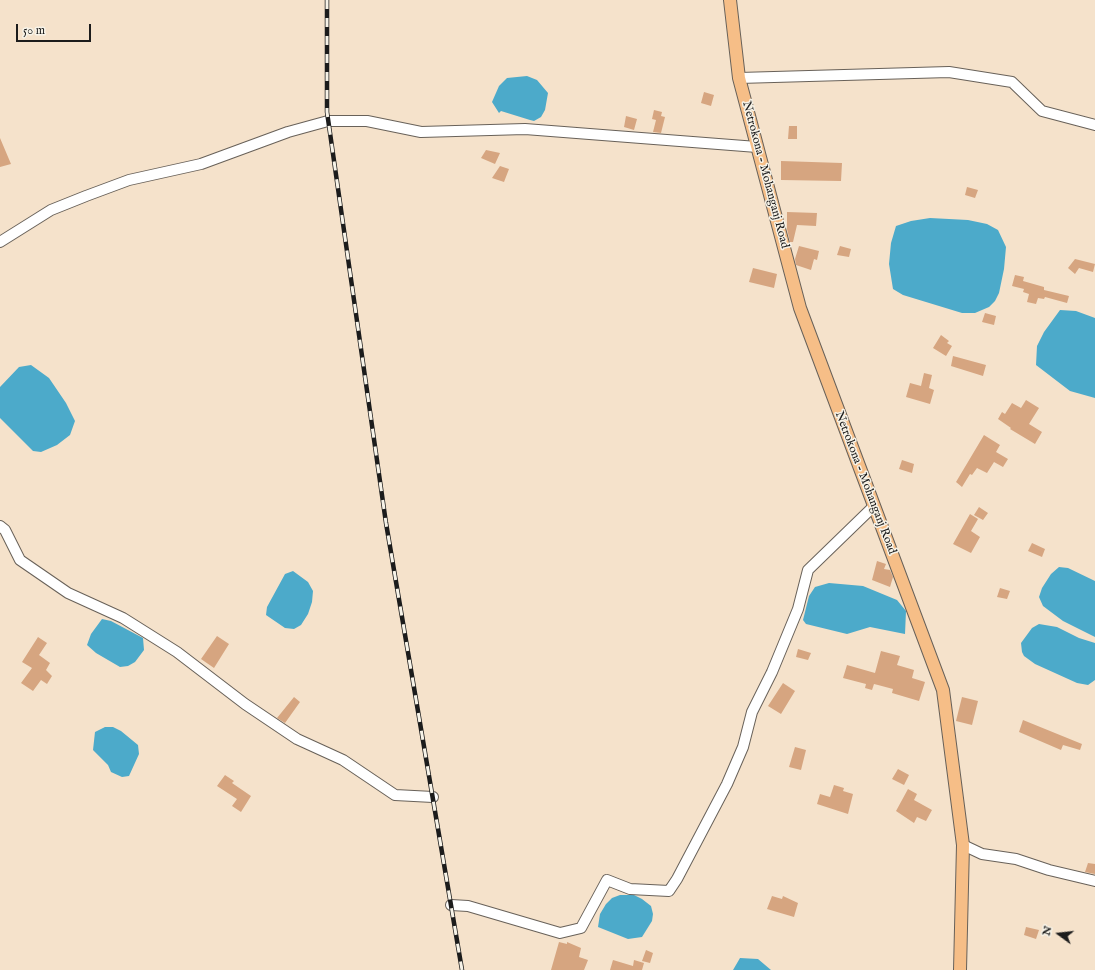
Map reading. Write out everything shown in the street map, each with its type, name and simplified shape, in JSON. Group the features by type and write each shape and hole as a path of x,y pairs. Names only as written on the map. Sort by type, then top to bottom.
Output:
{"main road":[{"name":"Netrokona - Mohanganj Road","path":"730,0 739,78 800,308 943,690 963,845 960,970"}],"street":[{"path":"739,78 949,72 1012,82 1042,111 1095,125"},
{"path":"0,242 51,210 129,180 201,164 288,132 328,121 367,121 421,132 525,129 758,147"},
{"path":"451,905 468,906 560,933 581,928 607,880 630,889 669,891 677,879 726,784 743,747 752,712 772,672 798,609 808,570 874,506"},
{"path":"0,526 5,530 20,560 68,593 123,618 177,652 245,704 297,739 343,760 394,796 433,797"},
{"path":"963,845 982,854 1016,859 1049,870 1095,881"}],"water":[{"path":"527,76 537,80 548,93 545,110 541,117 534,121 501,111 499,113 492,102 499,86 507,78"},
{"path":"930,218 968,220 987,224 998,230 1006,247 1004,269 999,293 995,301 989,307 975,313 962,313 903,295 893,289 889,264 891,243 896,226 911,221"},
{"path":"1060,310 1076,311 1095,318 1095,398 1070,391 1036,365 1037,346 1044,332"},
{"path":"31,365 49,378 66,403 75,421 70,435 57,445 41,452 33,451 0,418 0,387 19,367"},
{"path":"1059,567 1068,568 1095,581 1095,637 1063,621 1043,606 1039,597 1042,588 1051,574"},
{"path":"293,571 308,582 313,591 312,602 308,614 301,625 294,629 285,628 266,615 267,607 285,574"},
{"path":"829,583 863,586 897,600 906,611 905,634 870,627 847,634 806,624 803,620 809,596 815,587"},
{"path":"102,619 111,621 143,638 144,650 135,662 128,666 120,667 96,653 87,645 91,634"},
{"path":"1039,624 1057,627 1079,638 1095,643 1095,680 1088,685 1077,683 1035,664 1024,656 1021,643 1032,628"},
{"path":"105,727 113,727 121,731 138,745 139,754 129,776 122,777 111,772 108,765 93,750 95,732"},
{"path":"620,895 634,895 651,906 653,914 652,921 642,937 628,939 598,927 600,914 606,904 612,898"},
{"path":"740,958 758,959 771,970 733,970"}],"building":[{"path":"704,92 714,95 711,106 701,103"},
{"path":"654,110 662,112 661,116 665,117 661,133 653,132 656,120 652,119"},
{"path":"626,116 637,119 634,130 624,127"},
{"path":"789,126 797,126 797,139 788,139"},
{"path":"0,138 11,164 0,167"},
{"path":"486,150 500,153 495,164 481,158"},
{"path":"781,161 842,163 841,181 781,180"},
{"path":"500,166 509,169 504,182 492,178"},
{"path":"967,187 978,190 975,198 965,195"},
{"path":"787,212 817,213 816,226 797,225 793,242 790,242 787,229"},
{"path":"799,246 819,251 817,260 814,259 811,270 796,265 795,259"},
{"path":"840,246 851,249 849,257 837,255"},
{"path":"1075,259 1095,264 1093,272 1079,268 1075,274 1068,268"},
{"path":"753,268 777,274 774,288 749,282"},
{"path":"1015,275 1024,277 1023,281 1044,287 1044,290 1069,296 1067,303 1045,297 1044,299 1038,298 1036,304 1027,302 1029,294 1023,292 1024,289 1012,286"},
{"path":"985,313 996,316 994,325 982,322"},
{"path":"941,335 949,341 947,343 952,346 946,356 933,348"},
{"path":"953,356 986,365 983,376 951,366"},
{"path":"924,373 932,375 929,388 934,390 930,404 906,397 910,383 921,386"},
{"path":"1026,400 1039,408 1029,424 1042,432 1035,444 1010,429 1011,428 998,419 1002,412 1005,414 1012,403 1021,408"},
{"path":"984,435 1000,445 996,452 1008,459 1003,467 994,462 987,473 977,468 972,475 970,474 962,487 956,482"},
{"path":"902,460 914,464 912,473 899,469"},
{"path":"979,507 988,513 983,520 974,515"},
{"path":"970,514 978,519 971,531 980,537 971,553 953,544"},
{"path":"1032,543 1045,549 1042,557 1028,551"},
{"path":"877,561 886,564 884,569 890,570 893,577 890,587 872,580"},
{"path":"1000,588 1010,591 1007,599 997,597"},
{"path":"217,636 229,644 214,668 201,659"},
{"path":"38,637 47,643 39,655 50,663 46,670 52,676 47,684 41,680 33,691 21,683 32,668 22,662"},
{"path":"798,649 811,653 808,660 796,657"},
{"path":"881,651 900,656 897,665 914,670 912,678 925,682 919,701 892,693 893,689 874,684 872,690 865,688 866,684 843,678 847,665 875,673"},
{"path":"783,683 795,691 781,714 768,706"},
{"path":"294,697 300,702 285,723 277,718"},
{"path":"962,697 978,701 972,725 956,721"},
{"path":"1023,720 1082,744 1080,750 1063,745 1061,750 1019,732"},
{"path":"795,747 806,750 801,770 789,767"},
{"path":"898,769 909,775 904,785 892,779"},
{"path":"225,775 234,781 232,783 251,796 241,812 232,806 237,799 217,786"},
{"path":"834,785 844,788 843,791 853,794 848,814 817,804 820,794 830,797"},
{"path":"908,789 917,794 914,800 932,810 926,821 917,817 914,823 896,811"},
{"path":"1088,863 1095,864 1095,874 1085,872"},
{"path":"772,896 782,899 783,896 798,903 794,917 767,909"},
{"path":"1026,927 1039,930 1036,939 1024,935"},
{"path":"559,942 567,944 567,942 581,948 579,957 588,960 584,970 551,970"},
{"path":"646,950 653,953 650,963 642,961"},
{"path":"613,960 633,966 634,960 644,963 642,970 610,970"}],"railway":[{"path":"327,0 327,112 386,523 462,970"}]}
